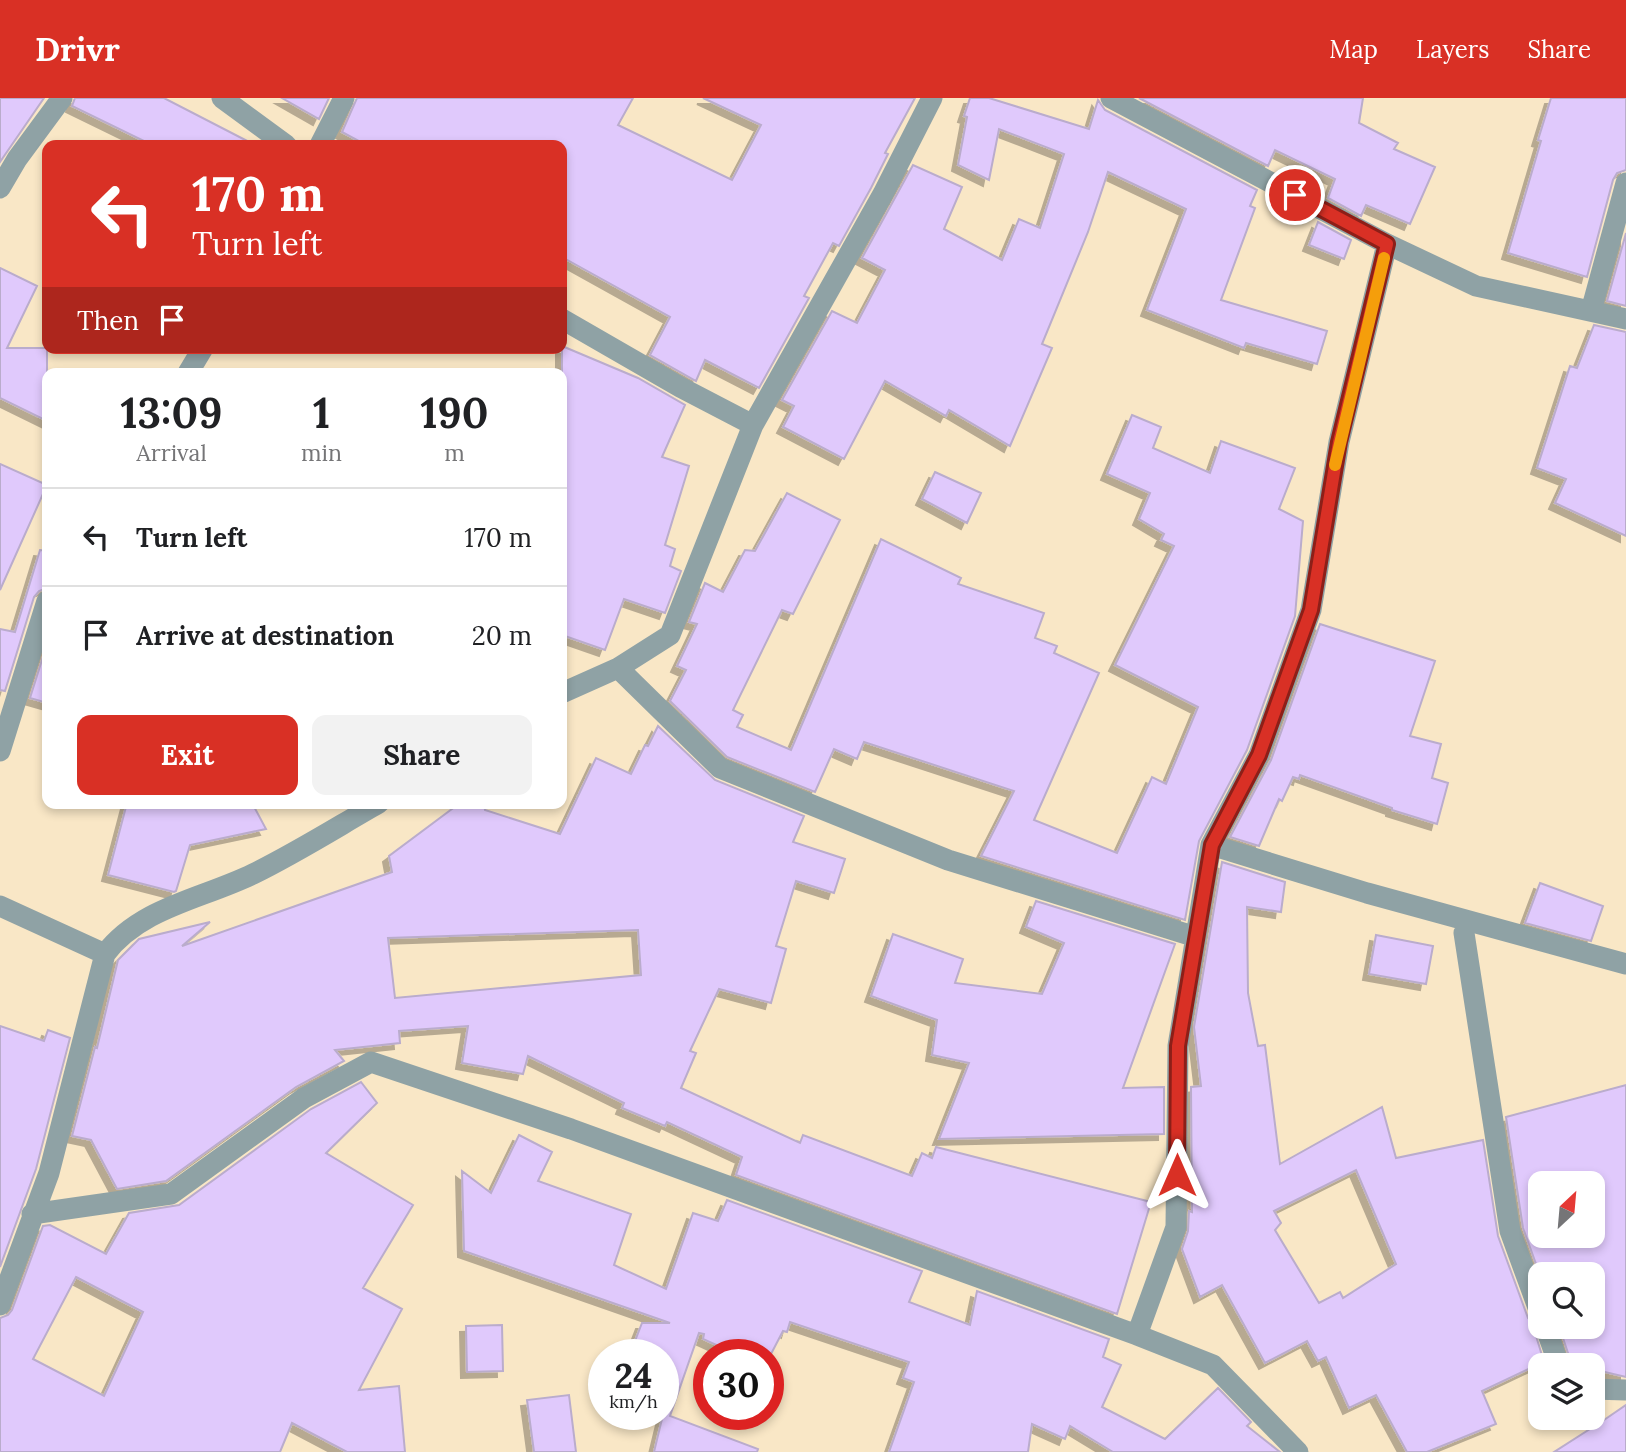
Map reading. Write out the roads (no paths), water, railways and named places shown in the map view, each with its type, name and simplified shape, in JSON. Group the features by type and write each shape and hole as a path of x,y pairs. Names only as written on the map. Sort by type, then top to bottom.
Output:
{"street":[{"path":"0,188 17,159 62,98"},
{"path":"222,98 279,140"},
{"path":"323,140 344,98"},
{"path":"567,691 618,668 670,635 753,425 883,194 932,98"},
{"path":"1111,98 1387,244 1476,286 1626,319"},
{"path":"1591,311 1626,183"},
{"path":"1137,1335 1176,1227 1178,1046 1212,845 1259,755 1311,610 1339,442 1387,244"},
{"path":"567,322 680,387 753,425"},
{"path":"0,751 42,617"},
{"path":"618,668 720,768 948,860 1196,937"},
{"path":"0,1305 49,1173 105,954 117,938 146,917 252,875 368,809"},
{"path":"1212,845 1367,892 1626,964"},
{"path":"0,906 105,954"},
{"path":"1464,933 1510,1231 1528,1280"},
{"path":"32,1214 171,1194 303,1098 371,1062 663,1162 1213,1365 1298,1452"},
{"path":"1605,1389 1626,1390"}]}
